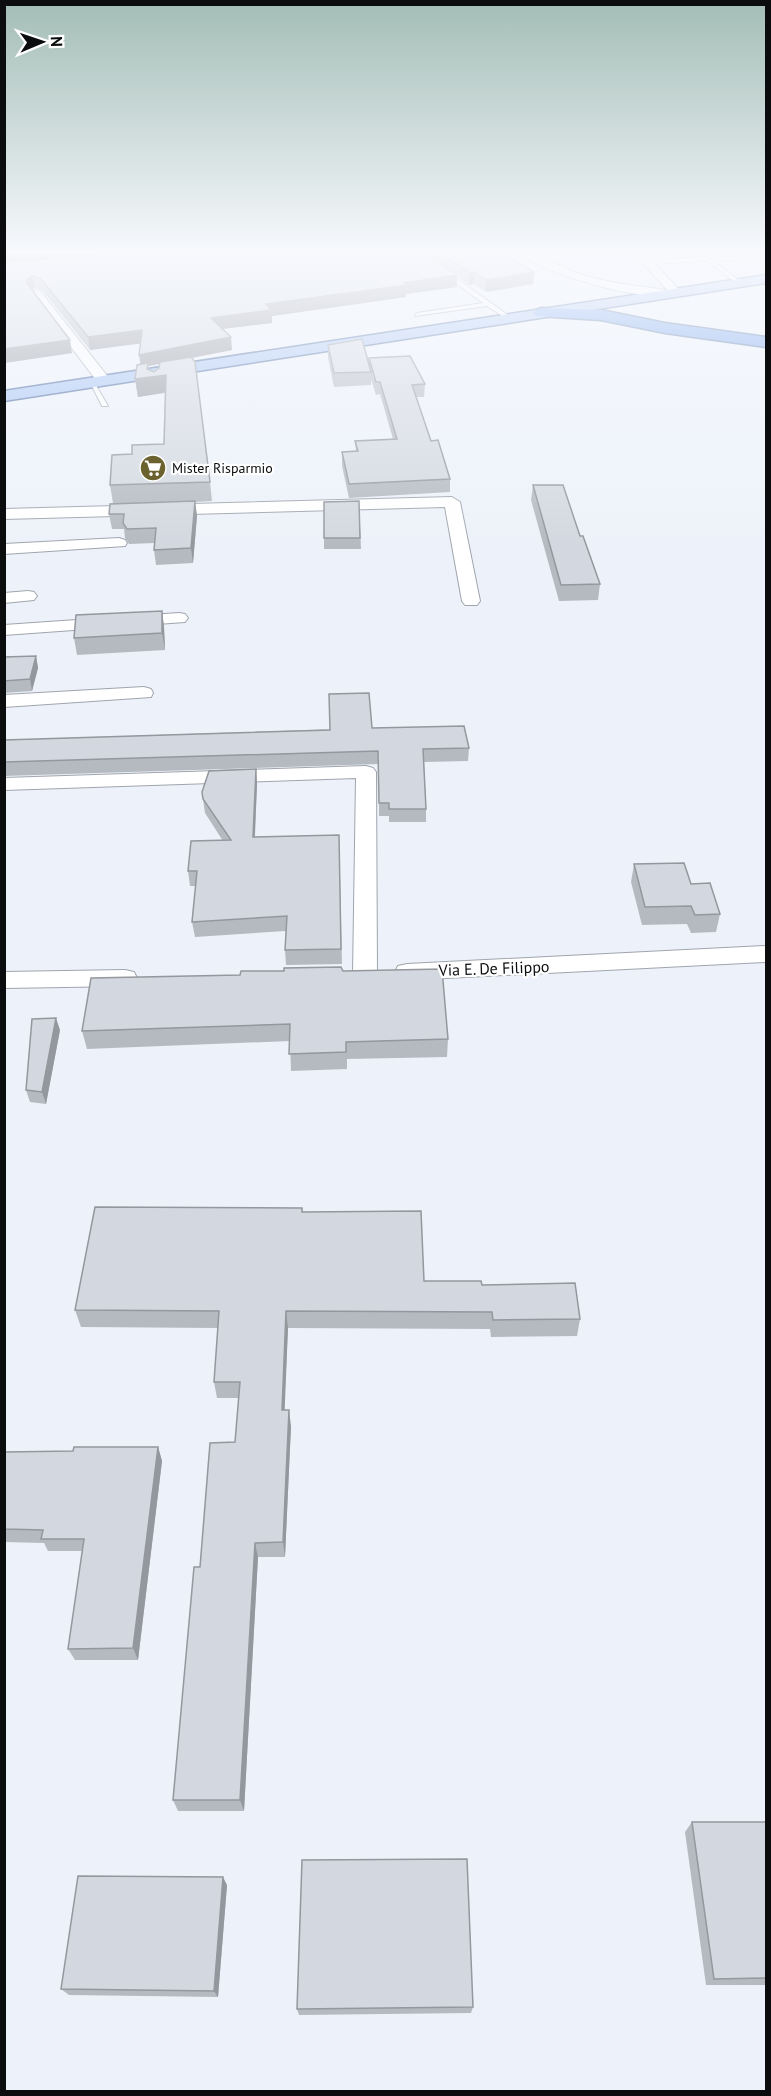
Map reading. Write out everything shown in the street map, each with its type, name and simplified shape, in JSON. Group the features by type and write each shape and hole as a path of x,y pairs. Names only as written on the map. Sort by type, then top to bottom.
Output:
{"main road":[{"path":"4,396 156,376 303,352"}],"street":[{"path":"77,352 98,382"},
{"path":"4,514 452,502 471,601"},
{"path":"4,549 119,543"},
{"path":"4,598 28,596"},
{"path":"4,630 179,618"},
{"path":"4,701 144,693"},
{"name":"Via E. De Filippo","path":"4,784 366,772 353,974 766,954"},
{"path":"4,981 144,978"}],"lane":[{"path":"98,382 105,404"}],"building":[{"path":"139,352 155,352 139,355"},
{"path":"329,352 365,352 371,372 334,373"},
{"path":"410,356 425,384 412,385 431,441 438,440 450,479 349,484 342,452 358,451 355,441 397,439 380,382 376,382 369,358"},
{"path":"191,357 195,362 210,482 110,485 112,455 132,454 132,445 164,444 166,375 135,379 137,365 148,363 147,369 154,372 159,368 160,362"},
{"path":"533,485 563,485 580,536 583,536 600,584 561,585"},
{"path":"195,501 191,548 154,550 156,528 127,529 123,523 124,514 109,514 110,504"},
{"path":"359,501 360,538 324,538 324,502"},
{"path":"162,611 162,633 74,638 76,615"},
{"path":"36,656 30,679 4,681 4,657"},
{"path":"369,693 372,728 464,726 469,748 423,749 426,809 389,809 389,803 379,803 378,751 4,762 4,740 330,730 329,694"},
{"path":"256,769 253,837 339,835 341,949 285,950 287,916 192,922 197,871 188,871 191,841 231,840 203,799 202,792 209,771"},
{"path":"684,863 691,884 710,883 720,914 695,915 691,906 645,907 634,864"},
{"path":"341,967 343,971 442,969 448,1039 346,1042 346,1052 289,1054 290,1024 82,1031 91,978 240,975 241,971"},
{"path":"56,1018 42,1092 26,1090 32,1019"},
{"path":"95,1207 302,1208 302,1212 421,1211 424,1281 481,1281 482,1285 575,1283 580,1319 493,1320 492,1312 286,1311 282,1410 289,1410 283,1542 255,1543 240,1800 173,1800 194,1567 200,1567 210,1443 235,1442 240,1382 214,1382 219,1311 75,1310"},
{"path":"74,1447 158,1447 133,1648 68,1649 84,1539 41,1539 43,1530 4,1529 4,1452 73,1451"},
{"path":"692,1822 766,1822 766,1978 714,1979"},
{"path":"467,1859 473,2007 297,2009 302,1860"},
{"path":"78,1876 223,1877 214,1991 61,1989"}],"place":[{"name":"Mister Risparmio","path":"153,468"}]}
